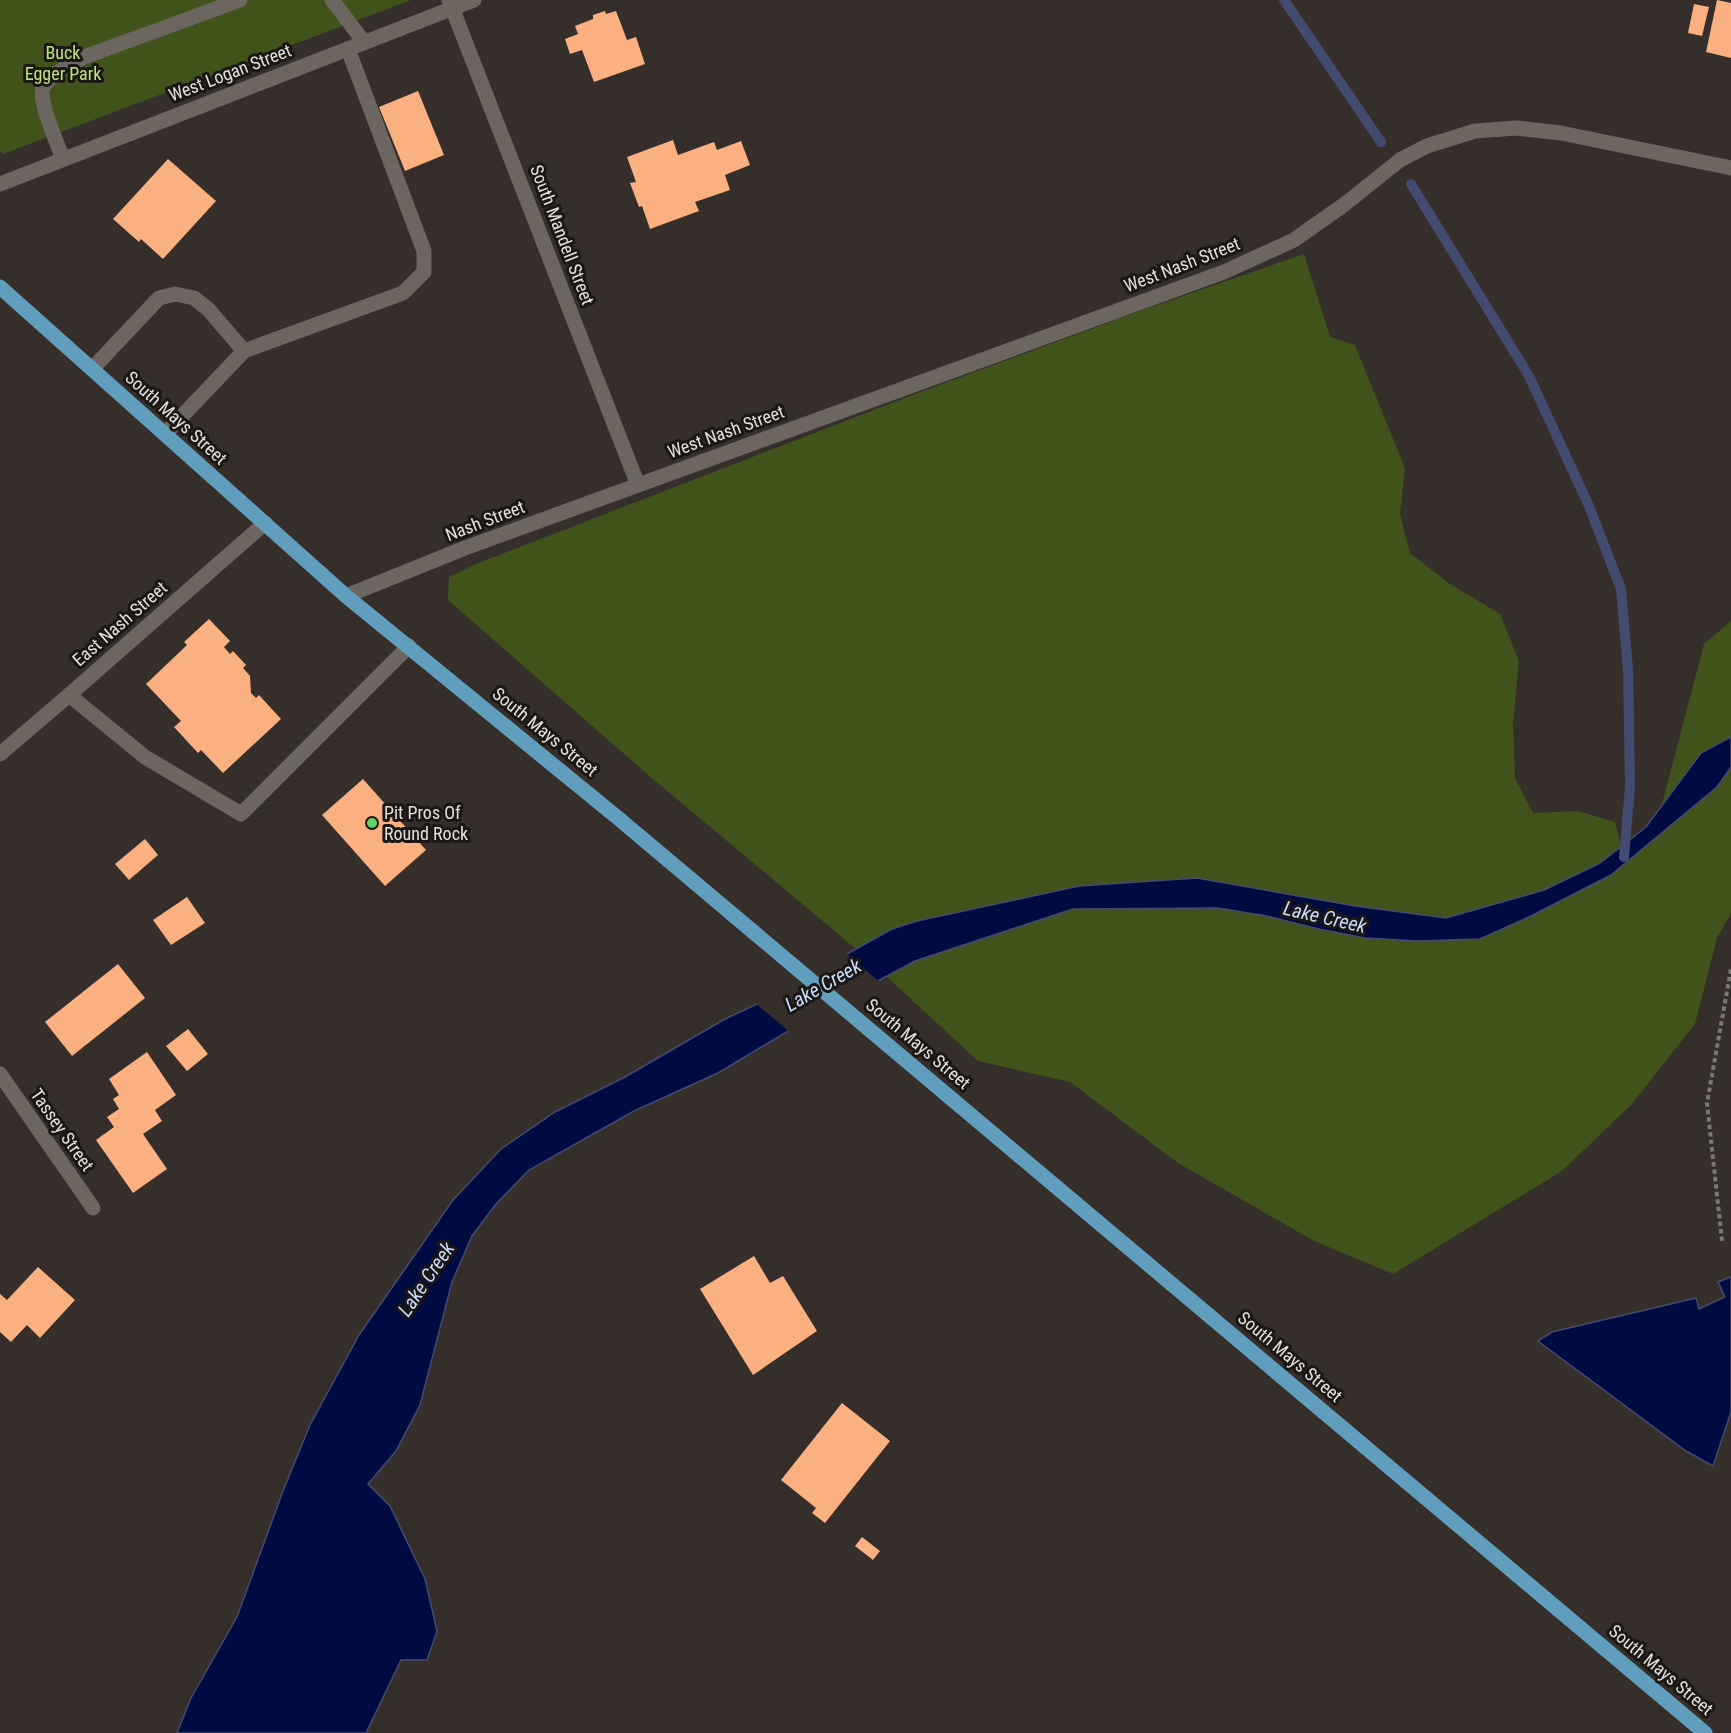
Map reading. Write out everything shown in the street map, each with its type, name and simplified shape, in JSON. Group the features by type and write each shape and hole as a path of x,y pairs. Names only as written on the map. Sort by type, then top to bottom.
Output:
{"main road":[{"name":"South Mays Street","path":"0,287 346,596 618,818 1705,1733"}],"street":[{"path":"63,159 47,116 43,94 44,87 49,80 84,57 240,0"},
{"path":"332,0 364,42"},
{"name":"West Logan Street","path":"0,184 348,49 451,4 474,0"},
{"name":"South Mandell Street","path":"451,4 638,485"},
{"path":"165,434 244,351 403,293 424,272 424,251 348,49"},
{"name":"West Nash Street","path":"638,485 1224,272 1294,240 1345,204 1400,160 1427,146 1475,131 1516,128 1561,134 1731,168"},
{"path":"92,369 159,298 175,294 194,298 208,309 244,351"},
{"name":"Nash Street","path":"346,596 465,548 638,485"},
{"name":"East Nash Street","path":"0,754 264,523"},
{"path":"69,695 145,757 241,814 409,646"},
{"name":"Tassey Street","path":"0,1074 93,1208"}],"path":[{"path":"1722,1241 1707,1103 1731,969"}],"green space":[{"name":"Buck Egger Park","path":"0,0 411,0 3,154 0,151"},
{"path":"1304,254 1330,337 1355,345 1405,468 1400,514 1410,553 1450,584 1500,614 1519,661 1513,723 1515,778 1533,813 1578,811 1615,822 1621,846 1600,863 1544,890 1446,918 1355,906 1197,878 1079,886 917,921 892,929 856,949 654,780 448,600 449,577 476,564 915,394 1134,313"},
{"path":"1731,621 1731,737 1701,753 1662,804 1704,644"},
{"path":"1731,767 1731,913 1717,938 1695,1024 1631,1105 1562,1171 1393,1274 1312,1240 1178,1163 1070,1082 978,1061 887,977 915,961 1073,909 1218,908 1267,916 1365,938 1417,941 1480,938 1659,836 1717,787"}],"water":[{"name":"Lake Creek","path":"1731,737 1731,767 1717,787 1611,875 1480,939 1417,941 1365,938 1267,916 1218,908 1073,909 915,961 820,1012 718,1073 634,1111 529,1170 496,1204 472,1236 452,1282 420,1405 396,1451 368,1484 390,1506 425,1579 437,1631 427,1660 401,1660 366,1733 177,1733 191,1698 237,1617 310,1425 359,1335 453,1200 501,1149 555,1112 625,1077 725,1019 759,1003 892,929 917,921 1079,886 1197,878 1355,906 1446,918 1544,890 1600,863 1646,827 1701,753"},
{"path":"1731,1277 1731,1412 1713,1466 1686,1451 1538,1341 1552,1332 1696,1298 1699,1309 1725,1297 1718,1282"}],"pier":[{"path":"844,952 881,983 821,1014 791,1033 754,1002"}],"building":[{"path":"1717,0 1731,3 1731,58 1706,52"},
{"path":"1694,4 1709,7 1702,36 1688,33"},
{"path":"605,11 606,14 616,11 627,40 636,37 645,64 594,82 582,50 570,54 565,39 578,34 575,26"},
{"path":"418,91 444,155 405,171 379,107"},
{"path":"673,140 678,155 714,142 717,150 741,141 750,165 725,175 730,190 695,202 699,211 650,229 642,206 639,207 630,183 636,182 627,157"},
{"path":"168,159 216,201 163,259 141,239 139,242 113,219"},
{"path":"209,619 230,641 224,647 230,654 233,651 246,665 243,668 250,676 251,693 256,698 259,695 281,719 223,773 201,750 198,753 174,727 181,721 146,684 187,645 184,642"},
{"path":"363,779 426,850 385,886 322,815"},
{"path":"145,839 158,855 129,880 115,864"},
{"path":"187,897 205,923 171,945 153,920"},
{"path":"118,964 145,998 72,1056 45,1022"},
{"path":"188,1029 208,1054 187,1071 166,1046"},
{"path":"147,1052 176,1095 155,1110 162,1121 143,1134 167,1169 133,1193 96,1140 114,1127 107,1117 119,1109 113,1099 119,1095 109,1079"},
{"path":"754,1256 770,1283 783,1276 817,1331 753,1375 700,1289"},
{"path":"38,1267 75,1300 40,1338 27,1325 11,1342 0,1332 0,1294 7,1300"},
{"path":"842,1403 890,1441 825,1523 812,1513 816,1508 781,1480"},
{"path":"862,1537 880,1551 873,1560 855,1546"}],"waterway":[{"path":"1284,0 1381,142"},
{"path":"1411,184 1529,376 1589,506 1621,589 1628,669 1630,787 1624,857"}],"place":[{"name":"Pit Pros Of Round Rock","path":"372,823"}]}
